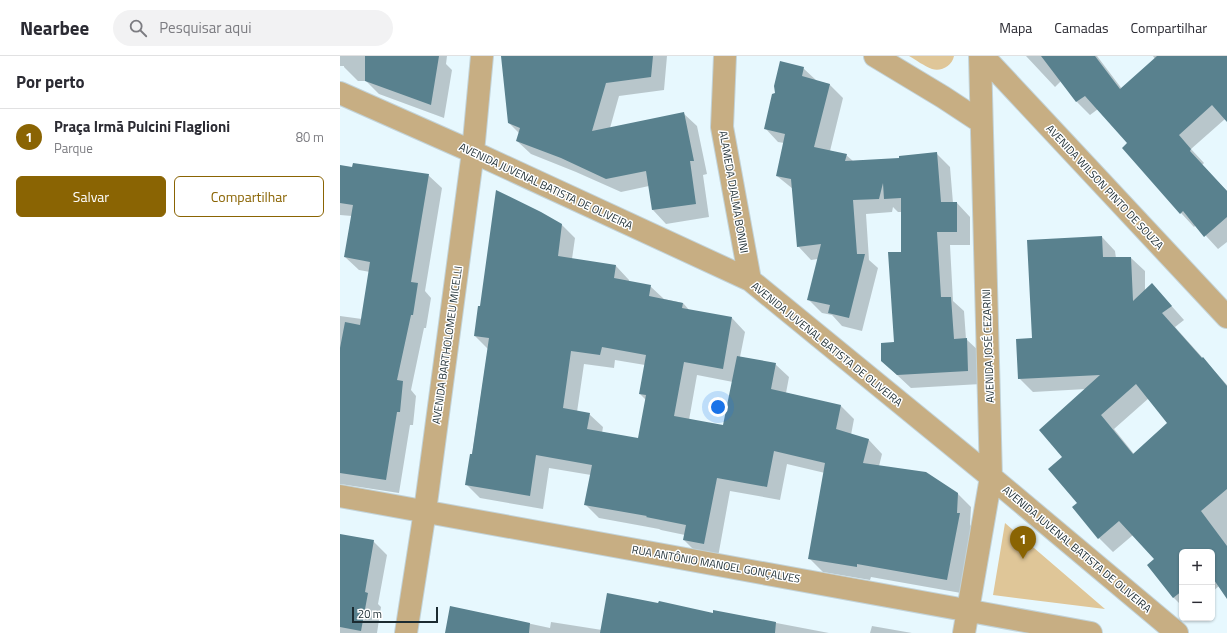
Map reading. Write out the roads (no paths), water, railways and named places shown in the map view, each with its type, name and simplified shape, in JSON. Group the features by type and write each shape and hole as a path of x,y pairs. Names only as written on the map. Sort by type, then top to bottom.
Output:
{"street":[{"name":"AVENIDA BARTHOLOMEU MICELLI","path":"406,633 473,152 482,56"},
{"name":"ALAMEDA DJALMA BONINI","path":"725,56 722,126 750,280"},
{"path":"875,56 981,122"},
{"name":"AVENIDA JOSÉ CEZARINI","path":"964,633 992,477 981,122 982,56"},
{"name":"AVENIDA WILSON PINTO DE SOUZA","path":"982,56 1227,317"},
{"name":"AVENIDA JUVENAL BATISTA DE OLIVEIRA","path":"340,93 473,152 750,280 992,477 1177,633"},
{"name":"RUA ANTÔNIO MANOEL GONÇALVES","path":"340,496 1091,633"}],"place":[{"name":"Praça Irmã Pulcini Flaglioni","path":"1023,559"}]}
